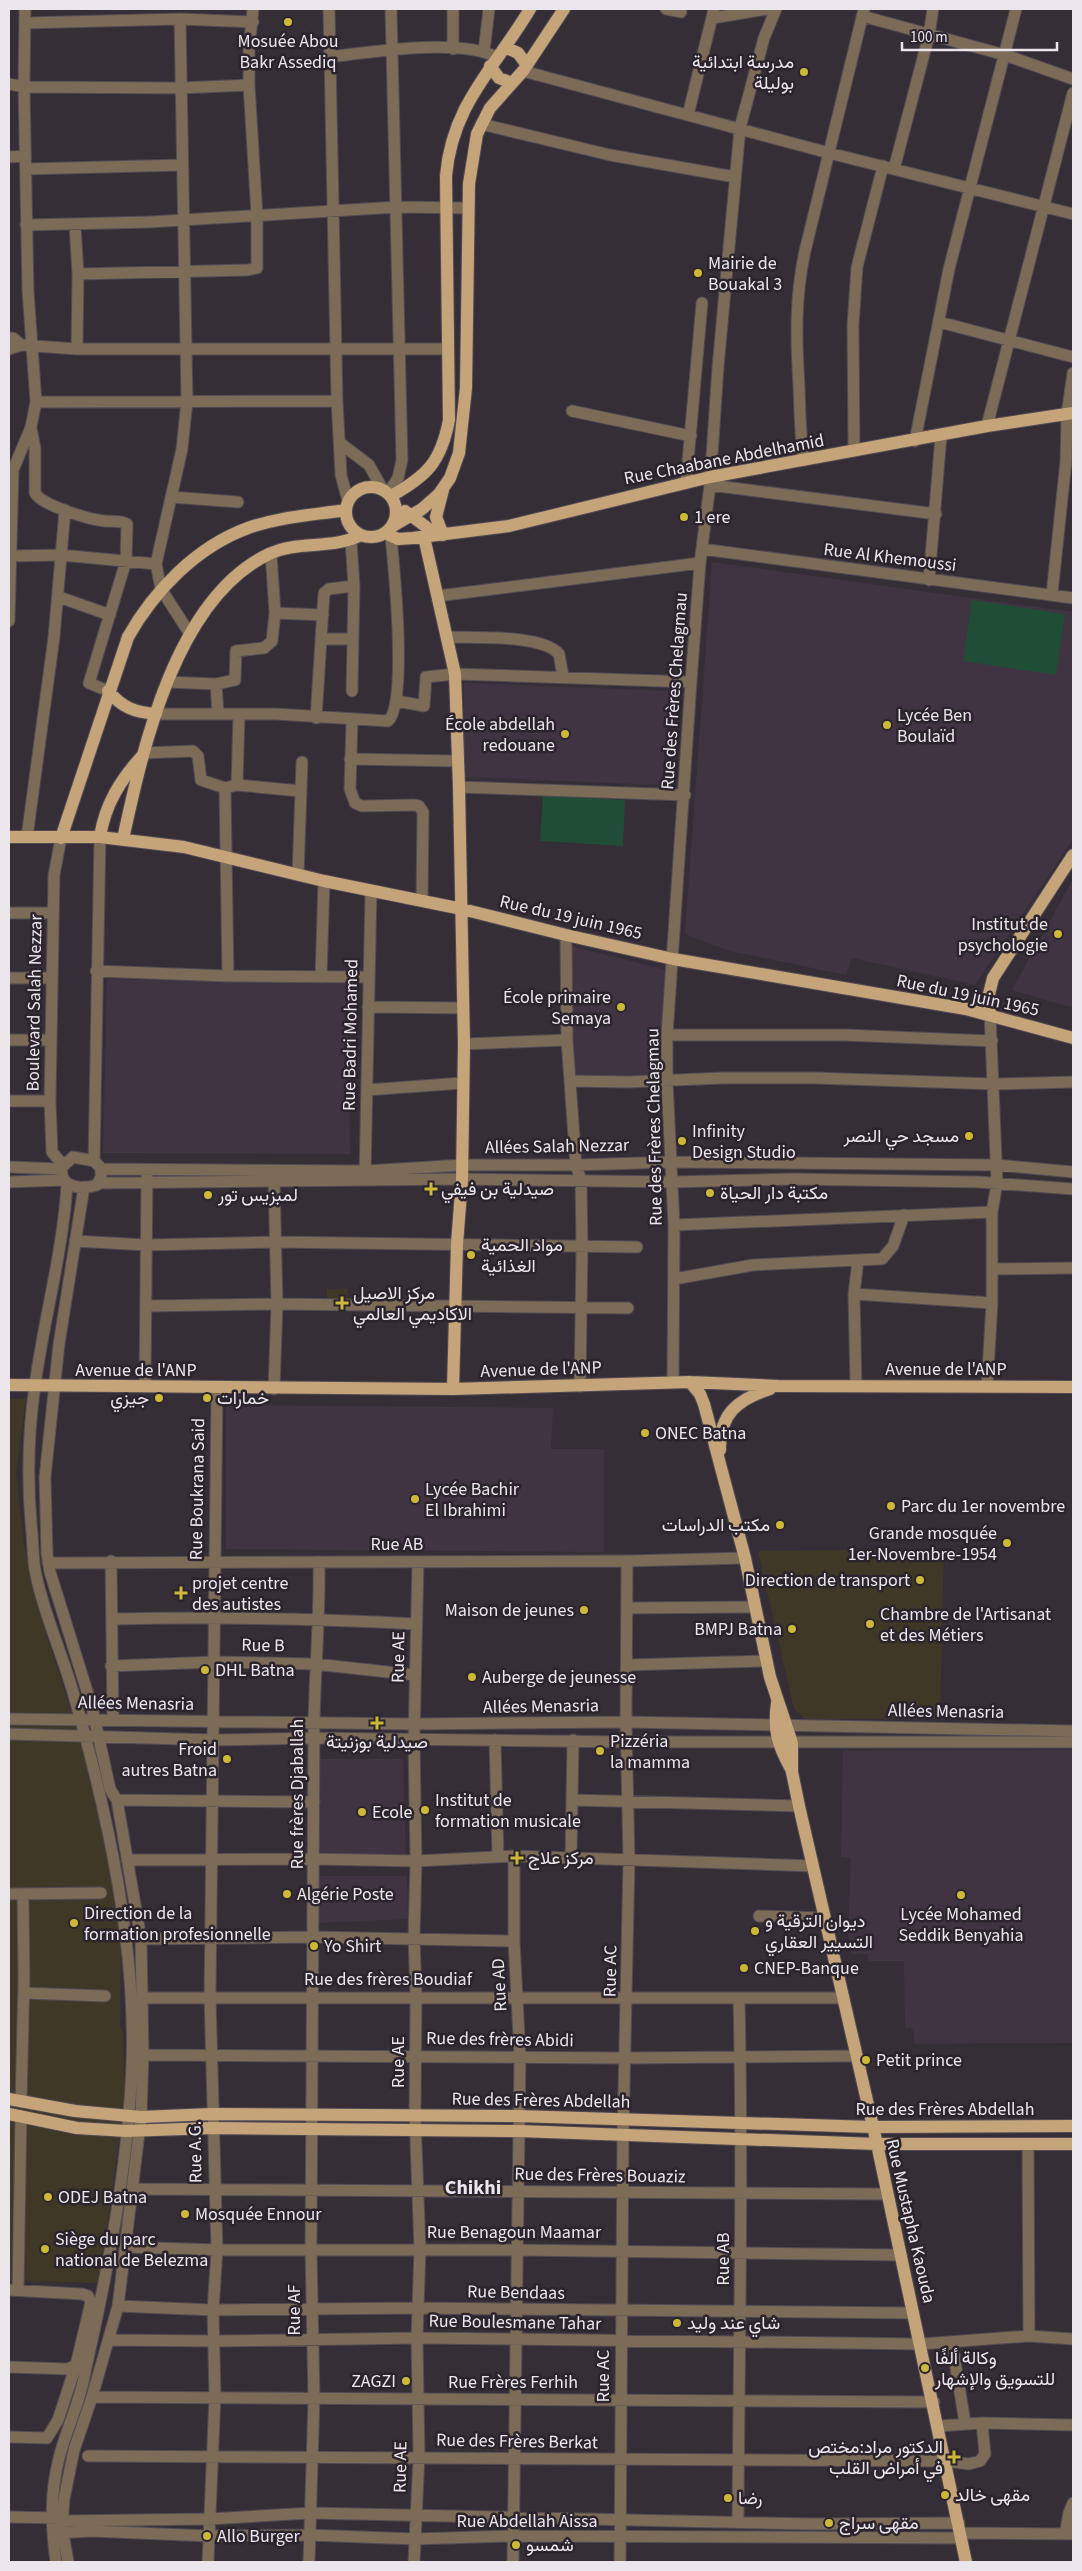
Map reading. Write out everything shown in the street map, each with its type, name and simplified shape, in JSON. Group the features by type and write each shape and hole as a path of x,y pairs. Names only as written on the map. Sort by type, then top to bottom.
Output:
{"main road":[{"path":"389,496 423,476 435,462 445,440 449,420 448,207 446,176 452,139 468,101 530,9"},
{"path":"123,838 144,753 167,682 190,634 220,592 235,575 271,553 286,548 389,533 431,501 444,486 454,467 462,437 466,388 468,208 473,149 481,124 490,108 525,68 564,9"},
{"path":"505,47 518,53 525,68"},
{"path":"493,62 499,78 512,83"},
{"name":"Rue Chaabane Abdelhamid","path":"389,533 424,537 509,526 686,483 710,481 804,460 915,441 987,426 1070,413"},
{"path":"440,535 436,518 444,486"},
{"path":"356,538 347,520 347,505 354,493 363,488 374,487 389,496 412,516 440,535"},
{"path":"389,496 396,512 389,533"},
{"path":"61,838 108,692 128,637 144,610 161,589 194,560 224,540 247,529 269,522 347,505"},
{"path":"424,537 455,674 459,787 464,1044 462,1179 454,1307 453,1389"},
{"path":"108,692 131,711 156,714"},
{"path":"100,837 108,805 118,787 144,753"},
{"name":"Rue du 19 juin 1965","path":"9,837 123,838 184,847 324,881 422,900 673,959 990,1014 1073,1038"},
{"path":"990,1014 989,994 993,978 1073,855"},
{"path":"690,1382 700,1394 721,1463"},
{"name":"Avenue de l'ANP","path":"9,1385 54,1387 145,1386 217,1389 453,1389 690,1382 778,1386 1073,1387"},
{"path":"721,1463 720,1440 729,1414 748,1396 778,1386"},
{"name":"Rue Mustapha Kaouda","path":"721,1463 745,1558 766,1661 777,1703 788,1724 792,1742 792,1772 799,1806 934,2402 966,2562"},
{"name":"Rue Mustapha Kaouda","path":"777,1703 774,1724 778,1742 792,1772"},
{"name":"Rue des Frères Abdellah","path":"9,2099 74,2111 128,2114 141,2117 212,2114 517,2116 872,2127 1073,2126"},
{"name":"Rue des Frères Abdellah","path":"15,2115 77,2128 126,2131 212,2128 518,2131 877,2144 1073,2144"}],"street":[{"path":"9,621 13,470 31,427 36,402 26,346 25,9"},
{"path":"124,9 124,22"},
{"path":"78,274 248,270 257,268 257,215 250,85 250,42 253,9"},
{"path":"329,9 337,401 341,475 347,505"},
{"path":"389,496 398,478 402,460 391,9"},
{"path":"453,9 453,49"},
{"path":"489,9 484,51 493,62"},
{"path":"666,9 681,12"},
{"path":"688,114 714,13 767,9"},
{"name":"Rue des Frères Chelagmau","path":"672,1382 674,1225 667,1081 667,1035 700,563 710,481 740,128 764,38 776,9"},
{"path":"894,169 929,35 933,9"},
{"path":"915,441 948,269 1016,9"},
{"path":"804,460 800,436 796,313 802,265 863,12 929,35 1005,55 1073,79"},
{"path":"25,23 124,22 180,19 253,22"},
{"path":"180,19 187,401 182,449 156,564 161,589 190,634"},
{"path":"329,57 392,50 453,49 484,51"},
{"path":"525,68 829,152 1073,214"},
{"path":"9,84 24,87 180,88 250,85"},
{"path":"987,426 1073,92"},
{"path":"481,124 610,155 735,177"},
{"path":"9,156 25,156"},
{"path":"26,169 182,166"},
{"path":"854,451 852,344 857,267 882,166"},
{"path":"26,224 74,225 334,212 396,207 468,208"},
{"path":"74,225 78,274 77,349"},
{"path":"686,483 702,303"},
{"path":"939,322 1073,357"},
{"path":"9,338 13,338 26,346"},
{"path":"9,349 26,346 77,349 185,347 398,350 448,348"},
{"path":"1052,594 1070,462 1070,413 1073,373"},
{"path":"36,402 337,401"},
{"path":"572,411 690,436"},
{"path":"31,427 35,448 35,493 43,501 65,510 94,519 126,523 126,561 89,684 108,692"},
{"path":"929,580 941,436"},
{"path":"340,443 369,465 389,496"},
{"path":"710,481 936,514"},
{"path":"171,497 238,502"},
{"path":"28,837 59,597 65,510"},
{"path":"156,714 276,714 352,721 388,721 391,719 397,701 398,615 389,533"},
{"path":"352,691 356,538"},
{"name":"Rue Al Khemoussi","path":"702,549 1073,598"},
{"path":"167,682 216,684 235,680 236,652 260,649 271,644 275,613 271,553"},
{"path":"11,556 61,555 156,564"},
{"path":"438,596 700,563"},
{"path":"316,718 326,590 354,586"},
{"path":"59,597 110,615"},
{"path":"275,613 324,615"},
{"path":"448,637 531,641 549,646 559,654 562,676"},
{"path":"323,639 353,639"},
{"path":"397,701 424,706 426,677 455,674 562,676 691,682"},
{"path":"216,684 218,713"},
{"path":"237,785 239,714"},
{"path":"352,721 350,759 351,796 354,803 362,806 414,805 422,809 424,827 422,900"},
{"path":"144,753 193,751 198,756 201,780 225,788 237,785 300,791"},
{"path":"350,759 458,761"},
{"path":"298,875 302,762"},
{"path":"459,787 685,795"},
{"path":"225,788 228,976"},
{"path":"100,837 96,970 98,1165 100,1182"},
{"name":"Boulevard Salah Nezzar","path":"61,838 54,875 50,1102 52,1152 64,1174"},
{"path":"321,977 324,881"},
{"name":"Rue Badri Mohamed","path":"365,1175 371,891"},
{"path":"9,913 53,913"},
{"path":"566,935 567,1040 576,1165 581,1181 580,1386"},
{"path":"96,970 228,976 368,977"},
{"path":"9,978 52,978"},
{"path":"368,1007 462,1008"},
{"path":"987,1386 992,1303 992,1212 997,1183 990,1014"},
{"path":"667,1035 844,1036 992,1041"},
{"path":"9,1040 51,1040"},
{"path":"464,1044 567,1040"},
{"path":"570,1081 815,1078 994,1084 1073,1082"},
{"path":"367,1090 462,1083"},
{"path":"9,1101 50,1102"},
{"name":"Allées Salah Nezzar","path":"64,1174 74,1158 147,1177 365,1175 462,1165 576,1165 671,1162 997,1165 1073,1172"},
{"path":"9,1167 64,1174 84,1188 94,1186 100,1182 147,1177 274,1180 365,1175 581,1181 672,1182 740,1179 997,1183 1073,1188"},
{"path":"9,1182 64,1174"},
{"path":"56,2562 58,2533 52,2490 60,2456 80,2398 108,2268 125,2151 132,2062 129,1984 121,1912 100,1796 86,1737 36,1574 28,1495 35,1386 65,1216 64,1174"},
{"path":"145,1386 147,1177"},
{"path":"274,1180 277,1304 274,1389"},
{"path":"57,2519 64,2499 74,2450 92,2397 118,2306 127,2247 140,2130 143,2055 141,1939 117,1800 110,1789 98,1736 48,1563 45,1477 54,1387 84,1188"},
{"path":"674,1225 992,1212"},
{"path":"674,1279 754,1265 882,1259 893,1246 904,1215"},
{"path":"75,1241 146,1245 276,1242 637,1247"},
{"path":"856,1386 854,1294 858,1260"},
{"path":"992,1269 1073,1268"},
{"path":"854,1294 992,1303"},
{"path":"50,1302 66,1307"},
{"path":"147,1306 277,1304 628,1308"},
{"name":"Rue Boukrana Said","path":"211,1860 214,1740 213,1562 217,1389"},
{"name":"Rue AB","path":"48,1563 111,1561 627,1561 745,1558"},
{"path":"111,1561 113,1720"},
{"name":"Rue AC","path":"620,2562 622,2461 621,2341 624,2251 622,2135 629,1861 626,1722 627,1561"},
{"name":"Rue frères Djaballah","path":"314,2057 314,1723 315,1664 320,1619 319,1562"},
{"name":"Rue AE","path":"414,2562 418,2456 417,2338 420,2249 415,2116 416,1996 414,1938 416,1861 414,1724 418,1562"},
{"path":"627,1608 755,1607"},
{"path":"112,1619 214,1617 320,1619 416,1624"},
{"path":"627,1665 766,1661"},
{"name":"Rue B","path":"111,1666 214,1662 315,1664 415,1675"},
{"name":"Allées Menasria","path":"9,1719 80,1720 93,1718 213,1722 414,1724 626,1722 1073,1730"},
{"name":"Allées Menasria","path":"9,1734 214,1740 314,1738 627,1742 1073,1742"},
{"path":"495,1740 498,1857"},
{"path":"572,1858 573,1740"},
{"path":"117,1800 314,1802"},
{"path":"572,1800 799,1806"},
{"path":"127,1860 314,1859 416,1861 514,1856 813,1866"},
{"name":"Rue AD","path":"513,2562 512,2518 517,2399 517,2116 520,2056 514,1941 514,1856"},
{"name":"Rue A.G.","path":"208,2562 215,2396 213,2310 217,2250 210,2056 211,1860"},
{"path":"9,1894 101,1893"},
{"path":"22,2102 23,1894"},
{"path":"759,1916 824,1918"},
{"path":"141,1939 314,1937 514,1941"},
{"path":"24,1993 106,1996"},
{"name":"Rue des frères Boudiaf","path":"142,1998 416,1996 844,1998"},
{"name":"Rue AB","path":"738,2520 742,2254 739,2195 739,1998"},
{"name":"Rue des frères Abidi","path":"143,2055 624,2058 856,2056"},
{"name":"Rue AF","path":"309,2562 314,2398 311,2250 314,2057"},
{"path":"9,2437 47,2438 58,2420 76,2365 91,2302 88,2296 13,2290 15,2115"},
{"path":"1028,2145 1029,2336"},
{"name":"Rue des Frères Bouaziz","path":"133,2190 313,2192 622,2191 739,2195 887,2194"},
{"name":"Rue Benagoun Maamar","path":"127,2247 217,2250 420,2249 901,2255"},
{"name":"Rue Bendaas","path":"118,2306 213,2310 418,2308 913,2313"},
{"name":"Rue Boulesmane Tahar","path":"109,2340 215,2341 417,2338 921,2344 1029,2336 1072,2342"},
{"path":"952,2343 965,2424"},
{"path":"9,2367 68,2369 76,2365"},
{"name":"Rue Frères Ferhih","path":"92,2397 215,2396 740,2402 934,2402"},
{"path":"939,2426 982,2423 1073,2425"},
{"name":"Rue des Frères Berkat","path":"88,2456 418,2456 622,2461 946,2461 968,2464 983,2458 985,2454 982,2423"},
{"path":"9,2517 57,2519 209,2519 310,2514 548,2520 738,2520 961,2531 1069,2534 1069,2513 1073,2503"},
{"name":"Rue Abdellah Aissa","path":"58,2533 91,2531 208,2536 309,2535 415,2539 512,2536 619,2539 816,2536 961,2531"},
{"path":"58,2533 68,2562"}],"shaded area":[{"name":"Lycée Ben Boulaïd","path":"712,562 1073,612 1073,839 975,985 852,958 846,975 730,951 685,934"},
{"name":"École abdellah redouane","path":"464,683 670,691 662,785 464,777"},
{"name":"Institut de psychologie","path":"1073,879 1073,1008 1012,990"},
{"name":"École primaire Semaya","path":"572,946 670,971 668,1085 573,1085"},
{"path":"107,979 347,983 350,1154 103,1153"},
{"path":"327,1289 348,1289 346,1303 327,1298"},
{"path":"9,1399 26,1399 16,1474 24,1544 43,1625 72,1712 85,1743 113,1883 121,1951 120,2026 123,2033 125,2099 99,2283 9,2281"},
{"name":"Lycée Bachir El Ibrahimi","path":"226,1405 553,1408 551,1449 604,1449 604,1552 226,1549"},
{"path":"944,1549 940,1719 805,1719 794,1709 758,1551"},
{"name":"Lycée Mohamed Seddik Benyahia","path":"1073,1750 1073,2043 914,2044 913,2029 905,2028 904,1961 868,1961 868,1954 852,1954 848,1933 851,1858 841,1857 843,1751"},
{"name":"Ecole","path":"319,1759 403,1759 406,1864 319,1864"},
{"path":"318,1876 407,1876 408,1919 318,1923"}],"green space":[{"path":"972,600 1065,614 1056,675 963,661"},
{"path":"543,795 625,800 623,846 540,841"}],"place":[{"name":"Mosuée Abou Bakr Assediq","path":"288,22"},
{"name":"مدرسة ابتدائية بوليلة","path":"804,72"},
{"name":"Mairie de Bouakal 3","path":"698,273"},
{"name":"1 ere","path":"684,517"},
{"name":"Lycée Ben Boulaïd","path":"887,725"},
{"name":"École abdellah redouane","path":"565,734"},
{"name":"Institut de psychologie","path":"1058,934"},
{"name":"École primaire Semaya","path":"621,1007"},
{"name":"مسجد حي النصر","path":"969,1136"},
{"name":"Infinity Design Studio","path":"682,1141"},
{"name":"صيدلية بن فيفي","path":"431,1189"},
{"name":"مكتبة دار الحياة","path":"710,1193"},
{"name":"لمبزيس تور","path":"208,1195"},
{"name":"مواد الحمية الغذائية","path":"471,1255"},
{"name":"مركز الاصيل الاكاديمي العالمي","path":"342,1303"},
{"name":"جيزي","path":"159,1398"},
{"name":"خمارات","path":"207,1398"},
{"name":"ONEC Batna","path":"645,1433"},
{"name":"Lycée Bachir El Ibrahimi","path":"415,1499"},
{"name":"Parc du 1er novembre","path":"891,1506"},
{"name":"مكتب الدراسات","path":"780,1525"},
{"name":"Grande mosquée 1er-Novembre-1954","path":"1007,1543"},
{"name":"Direction de transport","path":"920,1580"},
{"name":"projet centre des autistes","path":"181,1593"},
{"name":"Maison de jeunes","path":"584,1610"},
{"name":"Chambre de l'Artisanat et des Métiers","path":"870,1624"},
{"name":"BMPJ Batna","path":"792,1629"},
{"name":"DHL Batna","path":"205,1670"},
{"name":"Auberge de jeunesse","path":"472,1677"},
{"name":"صيدلية بوزنيتة","path":"377,1723"},
{"name":"Pizzéria la mamma","path":"600,1751"},
{"name":"Froid autres Batna","path":"227,1759"},
{"name":"Institut de formation musicale","path":"425,1810"},
{"name":"Ecole","path":"362,1812"},
{"name":"مركز علاج","path":"517,1858"},
{"name":"Algérie Poste","path":"287,1894"},
{"name":"Lycée Mohamed Seddik Benyahia","path":"961,1895"},
{"name":"Direction de la formation profesionnelle","path":"74,1923"},
{"name":"ديوان الترقية و التسيير العقاري","path":"755,1931"},
{"name":"Yo Shirt","path":"314,1946"},
{"name":"CNEP-Banque","path":"744,1968"},
{"name":"Petit prince","path":"866,2060"},
{"name":"ODEJ Batna","path":"48,2197"},
{"name":"Mosquée Ennour","path":"185,2214"},
{"name":"Siège du parc national de Belezma","path":"45,2249"},
{"name":"شاي عند وليد","path":"677,2323"},
{"name":"وكالة ألفًا للتسويق والإشهار","path":"925,2368"},
{"name":"ZAGZI","path":"406,2381"},
{"name":"الدكتور مراد:مختص في أمراض القلب","path":"954,2457"},
{"name":"مقهى خالد","path":"945,2495"},
{"name":"رضا","path":"728,2498"},
{"name":"مقهى سراج","path":"829,2523"},
{"name":"Allo Burger","path":"207,2536"},
{"name":"شمسو","path":"516,2545"}],"district":[{"name":"Chikhi","path":"473,2187"}]}
